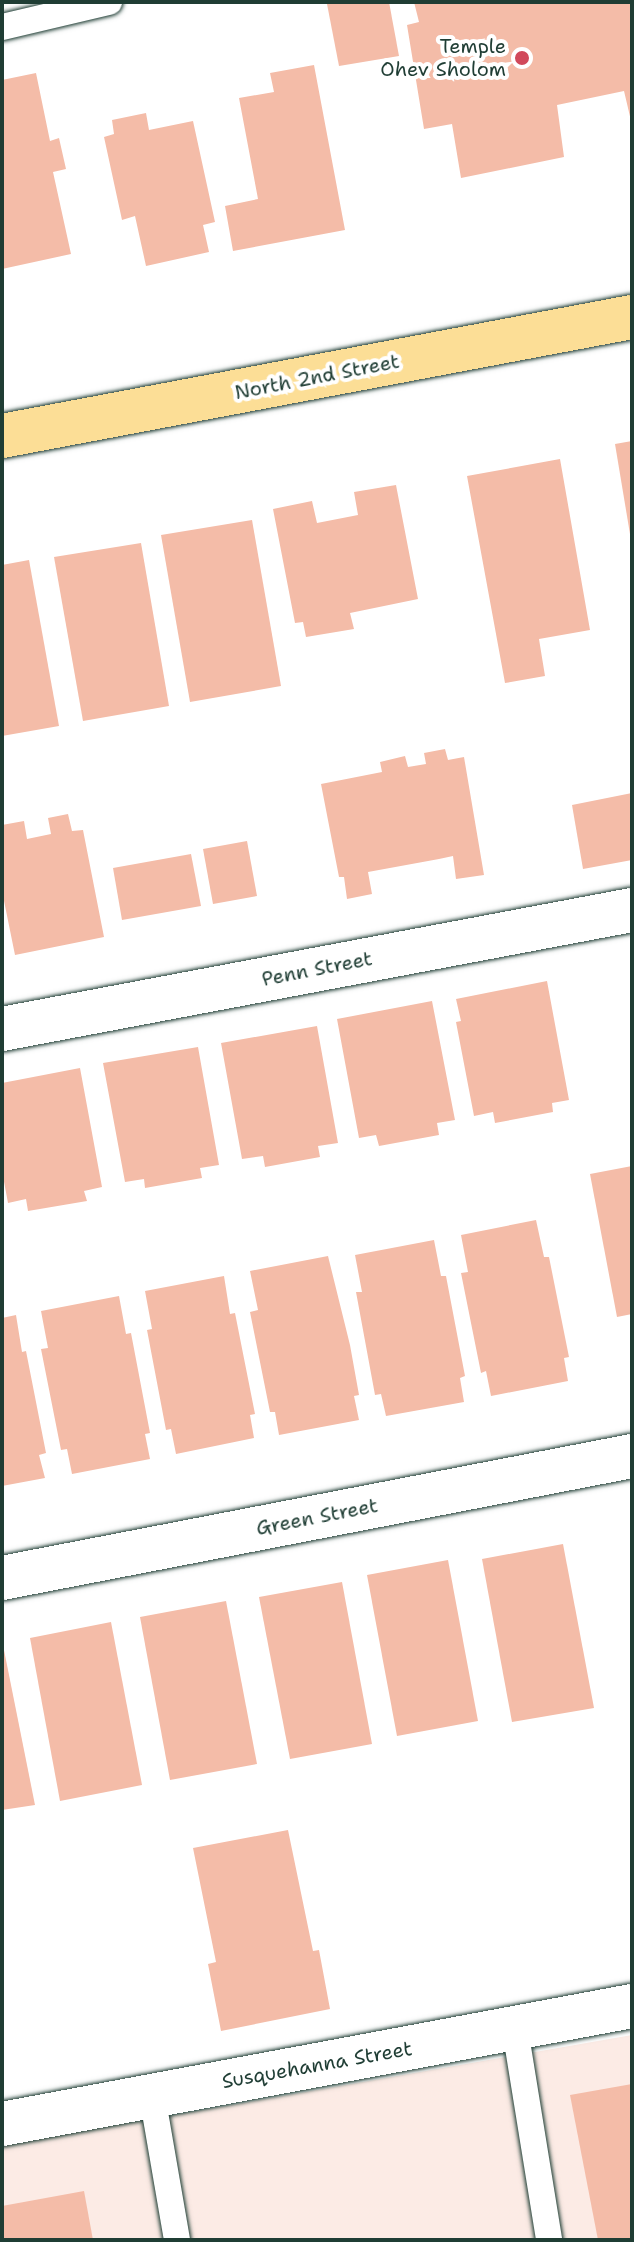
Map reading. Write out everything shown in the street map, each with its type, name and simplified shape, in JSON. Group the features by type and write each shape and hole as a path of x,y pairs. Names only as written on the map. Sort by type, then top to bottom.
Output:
{"main road":[{"name":"North 2nd Street","path":"2,436 632,317"}],"street":[{"name":"Penn Street","path":"2,1029 632,910"},
{"name":"Green Street","path":"2,1578 632,1456"},
{"name":"Susquehanna Street","path":"2,2124 632,2006"}],"lane":[{"path":"2,27 109,2"},
{"path":"515,2029 549,2240"},
{"path":"152,2095 177,2240"}],"shaded area":[{"path":"632,2035 632,2240 2,2240 2,2145"}],"building":[{"path":"389,2 399,56 339,66 327,4"},
{"name":"Temple Ohev Sholom","path":"414,2 632,2 632,125 624,91 557,105 564,157 461,178 452,124 424,129 407,25 419,22"},
{"path":"314,65 345,230 233,251 225,206 258,199 239,98 274,92 270,73"},
{"path":"36,73 50,141 59,138 66,169 53,172 71,254 2,269 2,80"},
{"path":"146,113 149,130 193,121 215,222 203,225 209,252 146,266 135,216 122,220 104,137 114,134 112,120"},
{"path":"632,441 632,534 630,534 615,444"},
{"path":"560,459 590,630 539,639 545,676 505,683 467,476"},
{"path":"396,485 418,599 350,613 354,629 306,637 303,622 295,623 273,509 312,501 317,523 358,515 354,492"},
{"path":"252,520 281,686 190,702 161,535"},
{"path":"141,543 169,706 83,721 54,557"},
{"path":"29,560 59,726 2,736 2,565"},
{"path":"445,749 448,760 464,757 484,875 456,879 453,856 368,872 372,894 347,899 344,877 339,877 321,784 382,772 380,762 405,756 408,767 426,764 424,753"},
{"path":"632,793 632,860 583,869 572,805"},
{"path":"68,814 72,831 83,830 104,937 15,955 2,891 2,825 24,821 27,839 51,834 48,818"},
{"path":"247,841 257,896 213,904 203,849"},
{"path":"191,854 201,906 122,920 113,868"},
{"path":"547,981 569,1100 552,1103 553,1112 495,1123 493,1112 474,1116 456,1022 461,1021 456,999"},
{"path":"432,1001 455,1120 437,1123 439,1135 379,1146 376,1135 359,1138 337,1019"},
{"path":"317,1026 338,1143 318,1146 320,1157 265,1167 263,1156 242,1159 221,1043"},
{"path":"198,1047 219,1165 200,1168 202,1178 145,1188 144,1179 125,1182 103,1063"},
{"path":"80,1068 102,1187 84,1191 87,1201 28,1211 26,1199 8,1203 2,1171 2,1083"},
{"path":"632,1166 632,1314 617,1317 590,1174"},
{"path":"536,1220 544,1257 549,1257 569,1357 564,1358 568,1381 491,1396 486,1371 481,1373 461,1273 468,1272 461,1235"},
{"path":"434,1240 441,1276 446,1276 465,1376 460,1378 464,1402 386,1416 381,1394 375,1395 356,1292 362,1292 355,1255"},
{"path":"328,1256 350,1345 359,1395 354,1396 359,1420 279,1435 275,1412 270,1412 250,1312 258,1310 250,1271"},
{"path":"224,1276 230,1314 235,1313 255,1414 250,1415 254,1438 176,1454 171,1429 166,1430 147,1330 152,1329 145,1291"},
{"path":"119,1296 126,1334 131,1333 150,1433 145,1434 150,1459 72,1474 67,1449 61,1450 41,1349 48,1348 41,1311"},
{"path":"16,1315 46,1453 39,1455 45,1478 2,1486 2,1318"},
{"path":"563,1544 594,1708 512,1722 482,1559"},
{"path":"448,1560 478,1721 397,1736 367,1575"},
{"path":"342,1582 372,1744 290,1759 259,1597"},
{"path":"226,1601 257,1764 170,1780 140,1617"},
{"path":"111,1622 142,1785 60,1801 30,1638"},
{"path":"2,1640 35,1805 2,1810"},
{"path":"288,1830 313,1951 319,1950 330,2009 221,2031 208,1964 216,1962 193,1848"},
{"path":"632,2084 632,2240 598,2240 570,2095"},
{"path":"84,2191 93,2240 2,2240 2,2206"}],"place":[{"name":"Temple Ohev Sholom","path":"522,58"}]}
